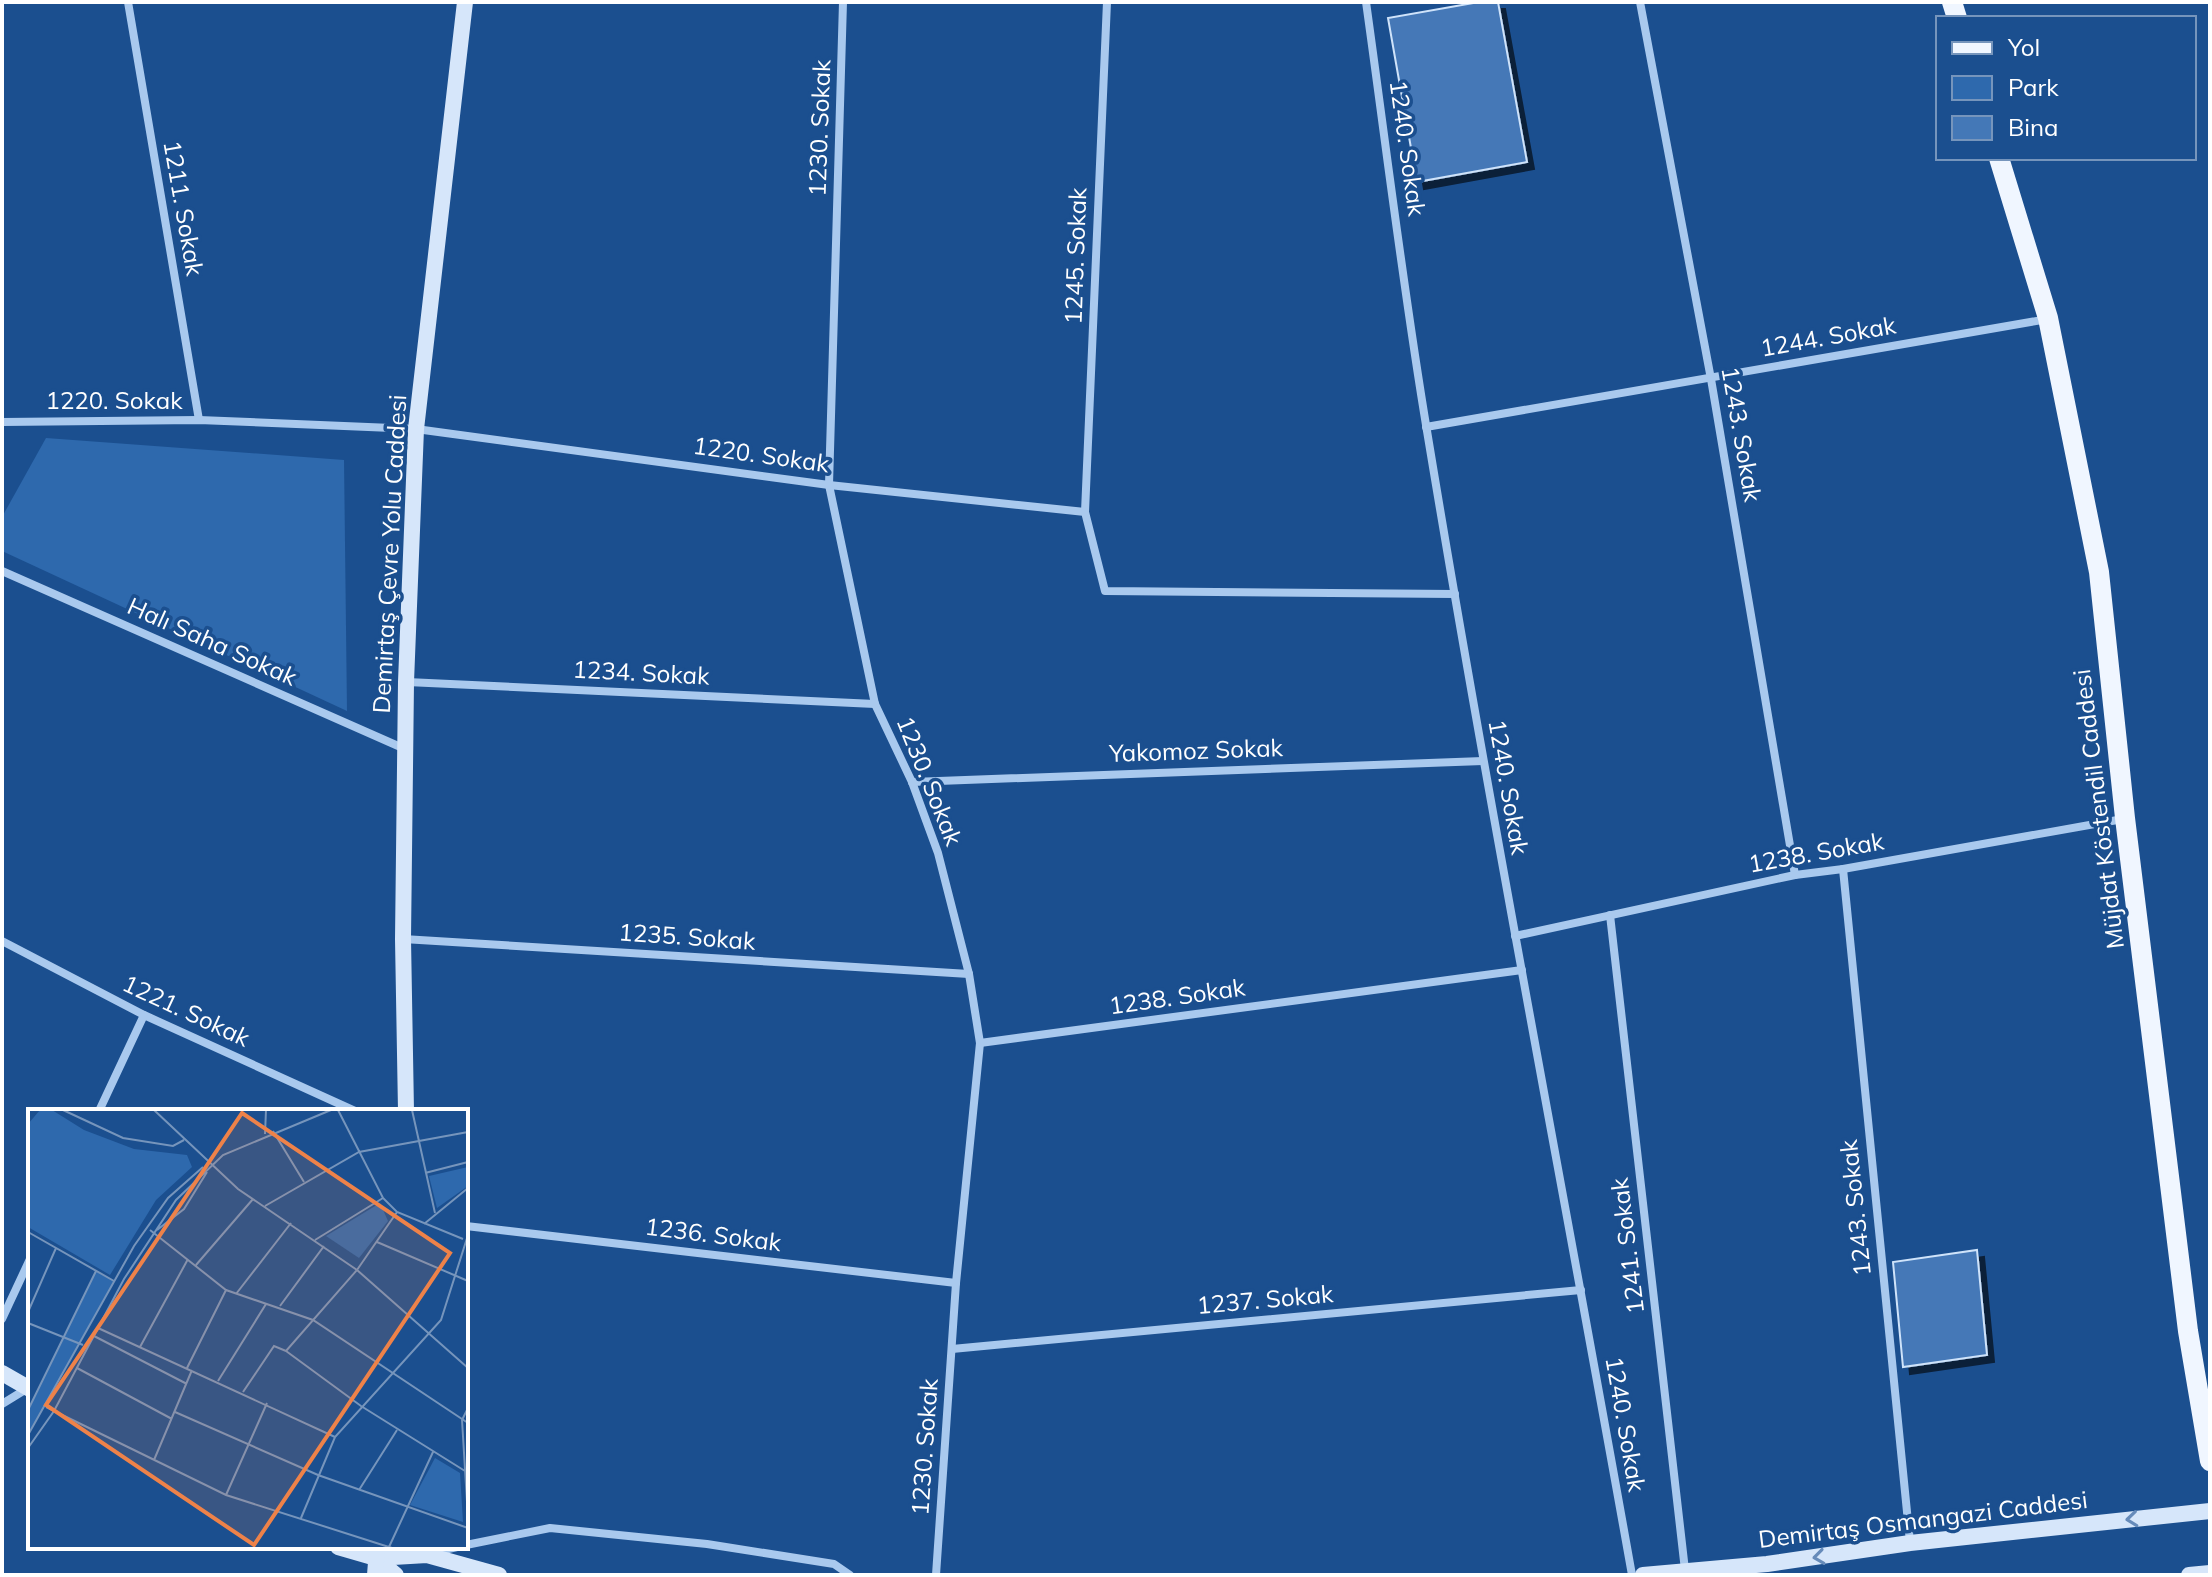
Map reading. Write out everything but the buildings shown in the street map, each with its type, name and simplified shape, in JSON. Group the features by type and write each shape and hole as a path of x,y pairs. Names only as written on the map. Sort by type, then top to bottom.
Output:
{"main road":[{"name":"Demirtaş Çevre Yolu Caddesi","path":"406,1109 403,939 406,682 416,429 465,2"},
{"name":"Müjdat Köstendil Caddesi","path":"2000,160 2048,318 2099,572 2125,818 2188,1331 2210,1461"},
{"path":"2,1373 28,1387"},
{"name":"Demirtaş Osmangazi Caddesi","path":"1643,1575 1768,1570 1910,1543 2210,1511"},
{"path":"344,1549 376,1560 396,1575"},
{"path":"376,1560 427,1555 499,1575"},
{"path":"2189,1575 2210,1573"}],"street":[{"name":"1211. Sokak","path":"128,2 199,420"},
{"name":"1230. Sokak","path":"843,2 829,485 875,704 912,782 938,853 969,974 980,1043 956,1283 936,1575"},
{"name":"1245. Sokak","path":"1085,512 1107,2"},
{"name":"1240. Sokak","path":"1366,2 1426,427 1483,761 1632,1575"},
{"name":"1243. Sokak","path":"1640,2 1711,379 1795,875"},
{"name":"1244. Sokak","path":"1426,427 2048,318"},
{"name":"1220. Sokak","path":"2,422 199,420 416,429 829,485 1085,512"},
{"path":"1085,512 1105,591 1455,594"},
{"name":"Halı Saha Sokak","path":"2,571 406,750"},
{"name":"1234. Sokak","path":"406,682 875,704"},
{"name":"Yakomoz Sokak","path":"912,782 1483,761"},
{"name":"1238. Sokak","path":"1515,936 1795,875 2125,818"},
{"name":"1243. Sokak","path":"1843,869 1910,1543"},
{"name":"1241. Sokak","path":"1610,915 1685,1571"},
{"name":"1235. Sokak","path":"403,939 969,974"},
{"name":"1221. Sokak","path":"2,941 144,1015 351,1109"},
{"name":"1238. Sokak","path":"980,1043 1522,970"},
{"path":"100,1109 144,1015"},
{"name":"1236. Sokak","path":"468,1226 956,1283"},
{"path":"2,1319 28,1263"},
{"name":"1237. Sokak","path":"952,1349 1581,1290"},
{"path":"2,1404 28,1389"},
{"path":"468,1545 550,1528 707,1544 834,1564 850,1575"},
{"path":"427,1555 450,1549"}],"green space":[{"path":"46,438 344,460 347,711 2,551 2,517"}]}
